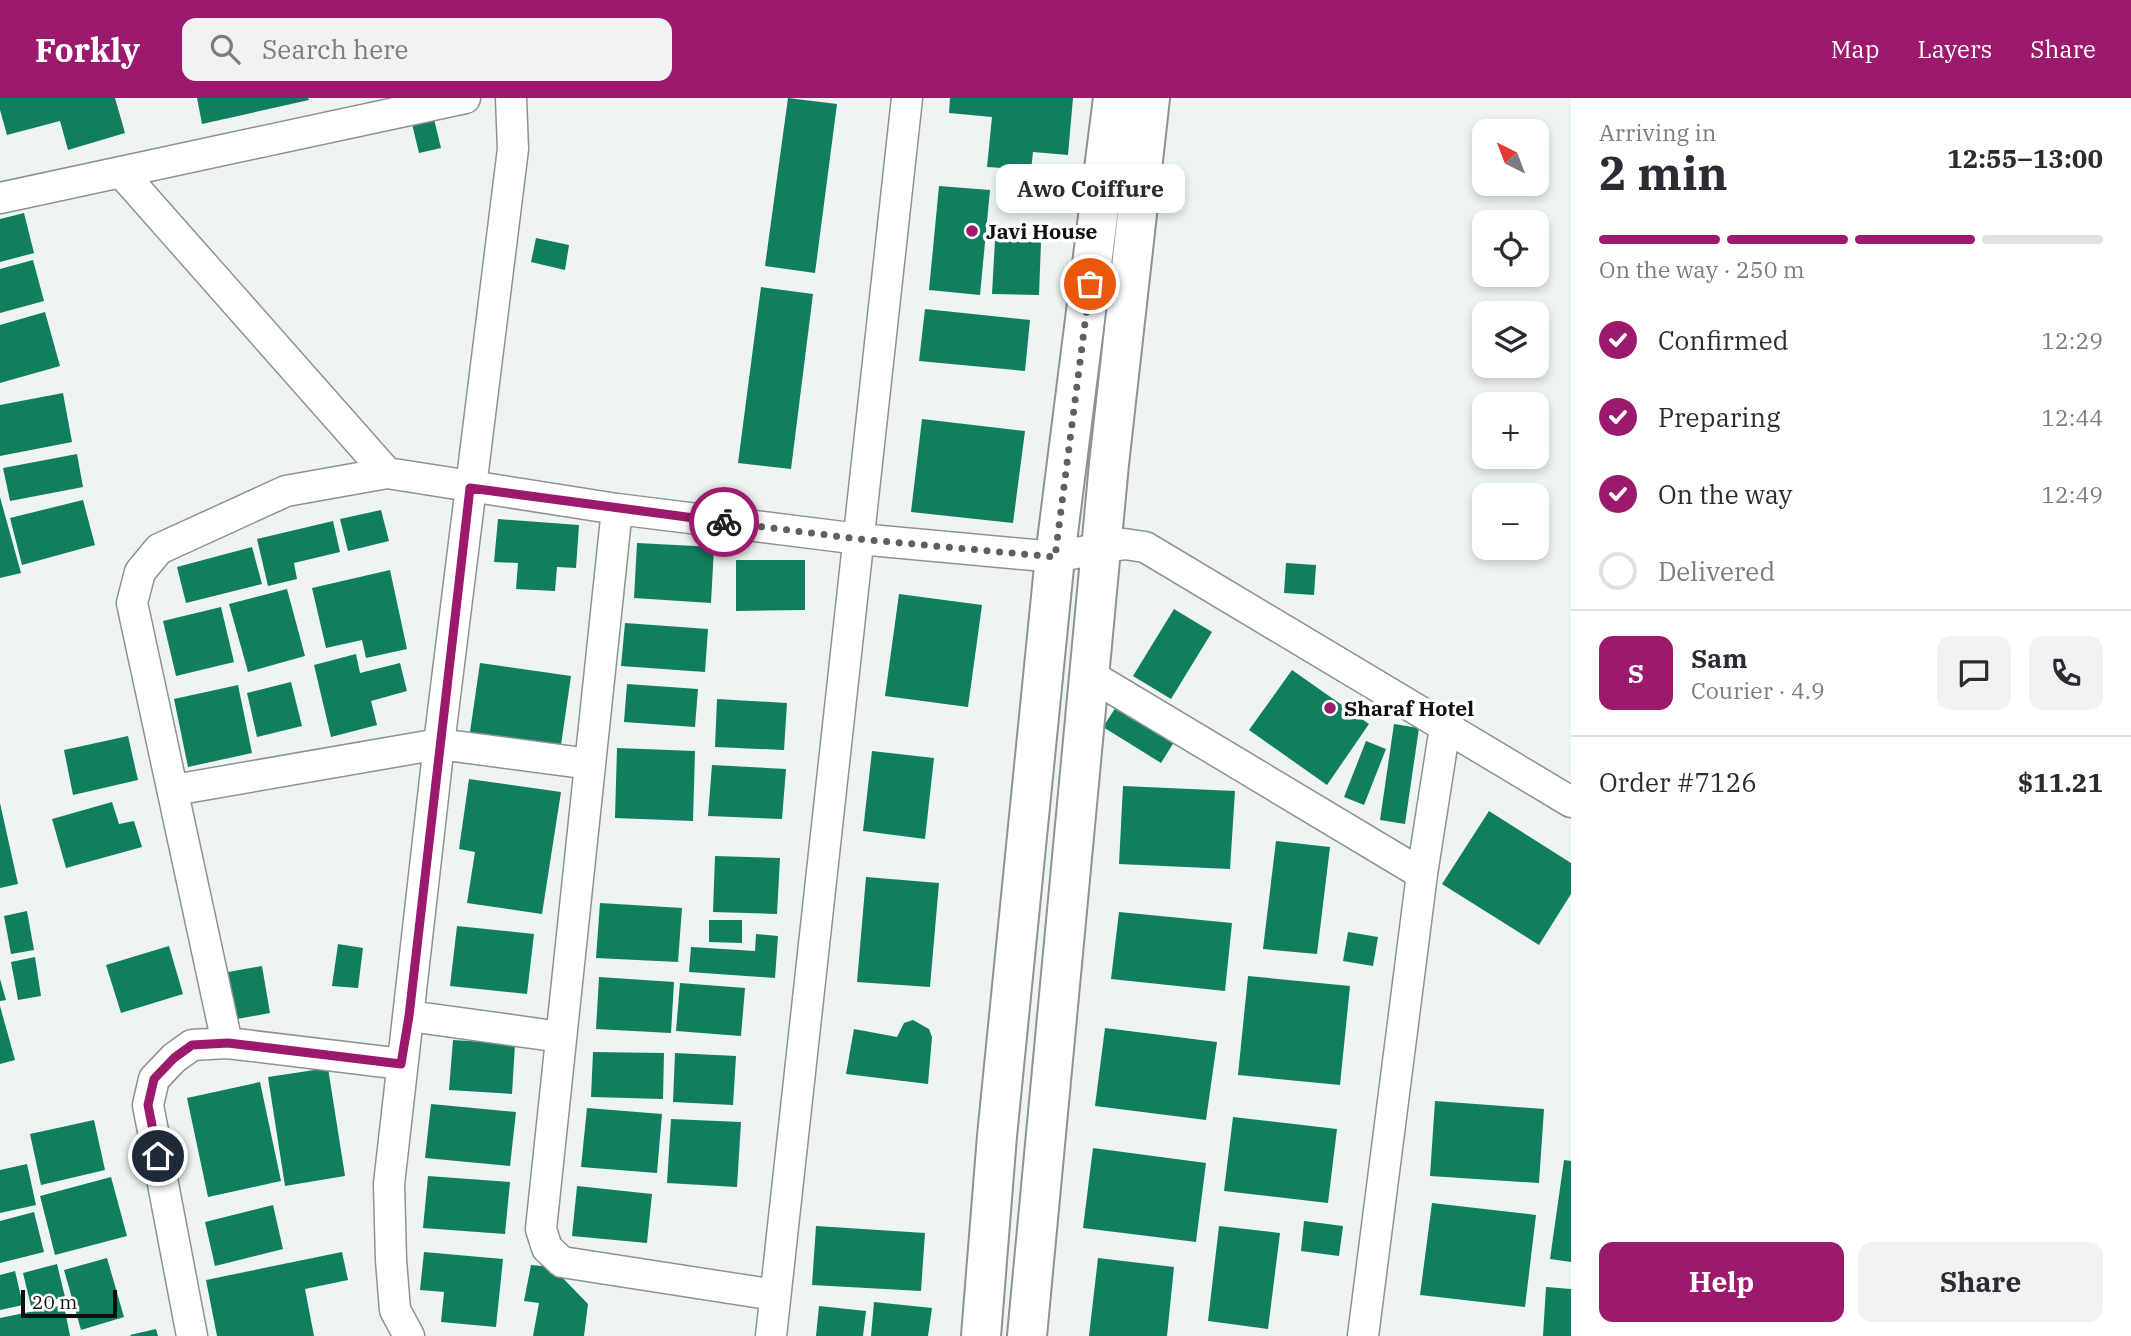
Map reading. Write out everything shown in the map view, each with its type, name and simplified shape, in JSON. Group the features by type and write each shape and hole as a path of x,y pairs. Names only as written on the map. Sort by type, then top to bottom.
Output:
{"street":[{"path":"0,198 465,98"},
{"path":"409,1336 395,1310 389,1184 439,744 513,149 511,98"},
{"path":"771,1336 906,98"},
{"path":"981,1336 997,1136 1055,557 1113,98"},
{"path":"1027,1336 1102,546 1150,98"},
{"path":"121,172 387,473"},
{"path":"228,1043 132,603 140,572 159,549 286,491 387,473 617,509 859,539 1055,557 1102,546 1124,544 1145,547 1571,802"},
{"path":"617,509 541,1229 547,1248 562,1262 775,1296"},
{"path":"1090,675 1422,874"},
{"path":"1363,1336 1422,874 1445,727"},
{"path":"174,790 439,744 590,764"},
{"path":"409,1016 561,1037"},
{"path":"192,1336 148,1105 154,1079 174,1058 192,1045 228,1043 401,1064"},
{"path":"381,1336 395,1310"}],"building":[{"path":"0,98 115,98 125,133 68,150 60,121 7,135 0,110"},
{"path":"197,98 308,98 309,100 202,124"},
{"path":"788,98 837,104 815,273 765,266"},
{"path":"950,98 1073,98 1068,155 1033,152 1031,170 987,167 992,117 949,113"},
{"path":"434,119 441,148 419,153 412,124"},
{"path":"939,186 990,190 980,295 929,290"},
{"path":"24,213 34,253 0,262 0,219"},
{"path":"536,238 569,245 565,270 531,262"},
{"path":"995,240 1041,242 1039,295 992,294"},
{"path":"33,260 44,301 0,313 0,269"},
{"path":"761,287 813,294 791,469 738,463"},
{"path":"925,309 1030,320 1025,371 919,361"},
{"path":"45,312 60,366 0,383 0,325"},
{"path":"63,393 72,442 0,456 0,405"},
{"path":"922,419 1025,431 1013,523 911,512"},
{"path":"77,454 83,487 10,501 3,468"},
{"path":"0,497 21,573 0,578"},
{"path":"83,500 95,545 22,565 10,518"},
{"path":"381,510 389,541 348,551 340,519"},
{"path":"498,519 579,525 576,568 557,567 555,591 516,589 518,563 494,562"},
{"path":"333,521 340,552 294,563 297,579 268,586 257,539"},
{"path":"637,543 714,547 711,603 634,598"},
{"path":"252,547 262,584 186,603 177,567"},
{"path":"736,560 805,560 805,610 736,611"},
{"path":"1286,563 1316,565 1314,595 1284,593"},
{"path":"390,570 407,649 366,658 362,640 326,648 312,588"},
{"path":"287,589 305,656 248,672 229,604"},
{"path":"899,594 982,605 968,707 885,696"},
{"path":"221,607 234,662 176,676 163,621"},
{"path":"1174,609 1212,632 1171,699 1133,676"},
{"path":"625,623 708,629 705,672 621,666"},
{"path":"356,654 360,673 400,663 407,691 371,701 377,725 331,737 314,665"},
{"path":"480,663 571,676 561,745 470,732"},
{"path":"1292,670 1369,724 1327,785 1249,730"},
{"path":"291,682 302,726 257,737 247,693"},
{"path":"627,684 698,689 695,727 624,722"},
{"path":"238,685 252,753 188,767 174,699"},
{"path":"717,699 787,703 784,750 715,747"},
{"path":"1116,707 1174,742 1161,763 1103,727"},
{"path":"1394,724 1419,728 1405,824 1380,820"},
{"path":"128,736 138,780 73,795 64,750"},
{"path":"1366,741 1386,749 1364,805 1344,797"},
{"path":"617,748 695,751 693,821 615,818"},
{"path":"872,751 934,758 925,839 863,831"},
{"path":"712,765 786,769 782,819 708,816"},
{"path":"469,779 561,792 542,914 467,903 475,852 459,849"},
{"path":"1123,786 1235,791 1230,869 1119,864"},
{"path":"112,802 119,824 134,821 142,847 66,868 52,819"},
{"path":"0,803 18,884 0,888"},
{"path":"1489,811 1571,863 1571,894 1539,945 1442,884"},
{"path":"1276,841 1330,847 1317,954 1263,949"},
{"path":"715,856 780,858 777,914 713,912"},
{"path":"866,877 939,883 930,987 857,982"},
{"path":"600,903 682,908 678,962 596,958"},
{"path":"27,911 34,950 11,954 4,916"},
{"path":"1119,912 1232,923 1225,991 1111,979"},
{"path":"709,920 742,920 742,943 709,942"},
{"path":"457,926 534,934 527,994 450,986"},
{"path":"1348,932 1378,937 1373,966 1343,961"},
{"path":"756,934 778,936 775,978 689,972 691,947 755,951"},
{"path":"338,944 363,948 358,988 332,986"},
{"path":"169,946 183,994 121,1013 106,965"},
{"path":"35,957 41,996 18,1000 11,962"},
{"path":"262,966 270,1013 237,1019 228,972"},
{"path":"1248,976 1350,986 1340,1085 1238,1075"},
{"path":"599,977 674,982 671,1033 596,1029"},
{"path":"0,979 6,1000 0,1001"},
{"path":"680,983 745,988 741,1036 676,1031"},
{"path":"0,1006 15,1060 0,1064"},
{"path":"913,1020 929,1029 932,1037 928,1084 846,1074 854,1029 897,1037 904,1023"},
{"path":"1105,1028 1217,1042 1206,1120 1095,1106"},
{"path":"453,1040 515,1044 512,1094 449,1090"},
{"path":"593,1052 664,1053 663,1099 591,1097"},
{"path":"675,1053 736,1056 733,1105 673,1102"},
{"path":"328,1068 345,1176 285,1186 268,1077"},
{"path":"260,1082 281,1181 208,1197 187,1098"},
{"path":"1435,1101 1544,1109 1539,1183 1430,1176"},
{"path":"431,1104 516,1112 510,1166 425,1158"},
{"path":"587,1108 662,1114 657,1173 581,1167"},
{"path":"1233,1117 1337,1129 1328,1203 1224,1191"},
{"path":"671,1119 741,1122 737,1187 667,1183"},
{"path":"94,1120 105,1170 41,1185 30,1134"},
{"path":"1093,1148 1206,1163 1196,1242 1083,1228"},
{"path":"1564,1160 1571,1161 1571,1262 1550,1259"},
{"path":"27,1164 36,1205 0,1213 0,1170"},
{"path":"428,1176 510,1182 505,1234 423,1228"},
{"path":"111,1177 127,1236 55,1255 40,1196"},
{"path":"577,1186 652,1194 647,1243 572,1236"},
{"path":"1432,1203 1536,1215 1525,1307 1420,1295"},
{"path":"273,1205 283,1249 215,1266 205,1222"},
{"path":"34,1212 44,1252 0,1263 0,1221"},
{"path":"1304,1221 1343,1226 1339,1256 1301,1251"},
{"path":"816,1226 925,1233 921,1291 812,1285"},
{"path":"1219,1226 1280,1233 1268,1329 1208,1321"},
{"path":"342,1252 348,1280 305,1289 314,1336 217,1336 206,1280"},
{"path":"424,1252 503,1259 496,1327 441,1322 444,1292 420,1290"},
{"path":"107,1258 124,1317 81,1330 64,1270"},
{"path":"1098,1258 1174,1267 1167,1336 1089,1336"},
{"path":"57,1264 65,1297 31,1306 23,1273"},
{"path":"531,1265 552,1267 588,1304 584,1336 533,1336 539,1303 524,1301"},
{"path":"15,1271 23,1305 0,1310 0,1275"},
{"path":"1546,1287 1571,1289 1571,1336 1543,1336"},
{"path":"874,1302 932,1308 928,1336 871,1336"},
{"path":"64,1305 70,1336 0,1336 0,1318"},
{"path":"819,1306 866,1311 863,1336 816,1336"},
{"path":"156,1329 158,1336 130,1335"}],"way so far":[{"path":"724,522 859,539 1055,557 1090,284"}],"place":[{"name":"Javi House","path":"972,231"},
{"name":"Awo Coiffure","path":"1090,284"},
{"name":"Sharaf Hotel","path":"1330,708"}],"route":[{"path":"158,1156 148,1105 154,1079 174,1058 192,1045 228,1043 401,1064 409,1016 470,488 724,522"}]}
